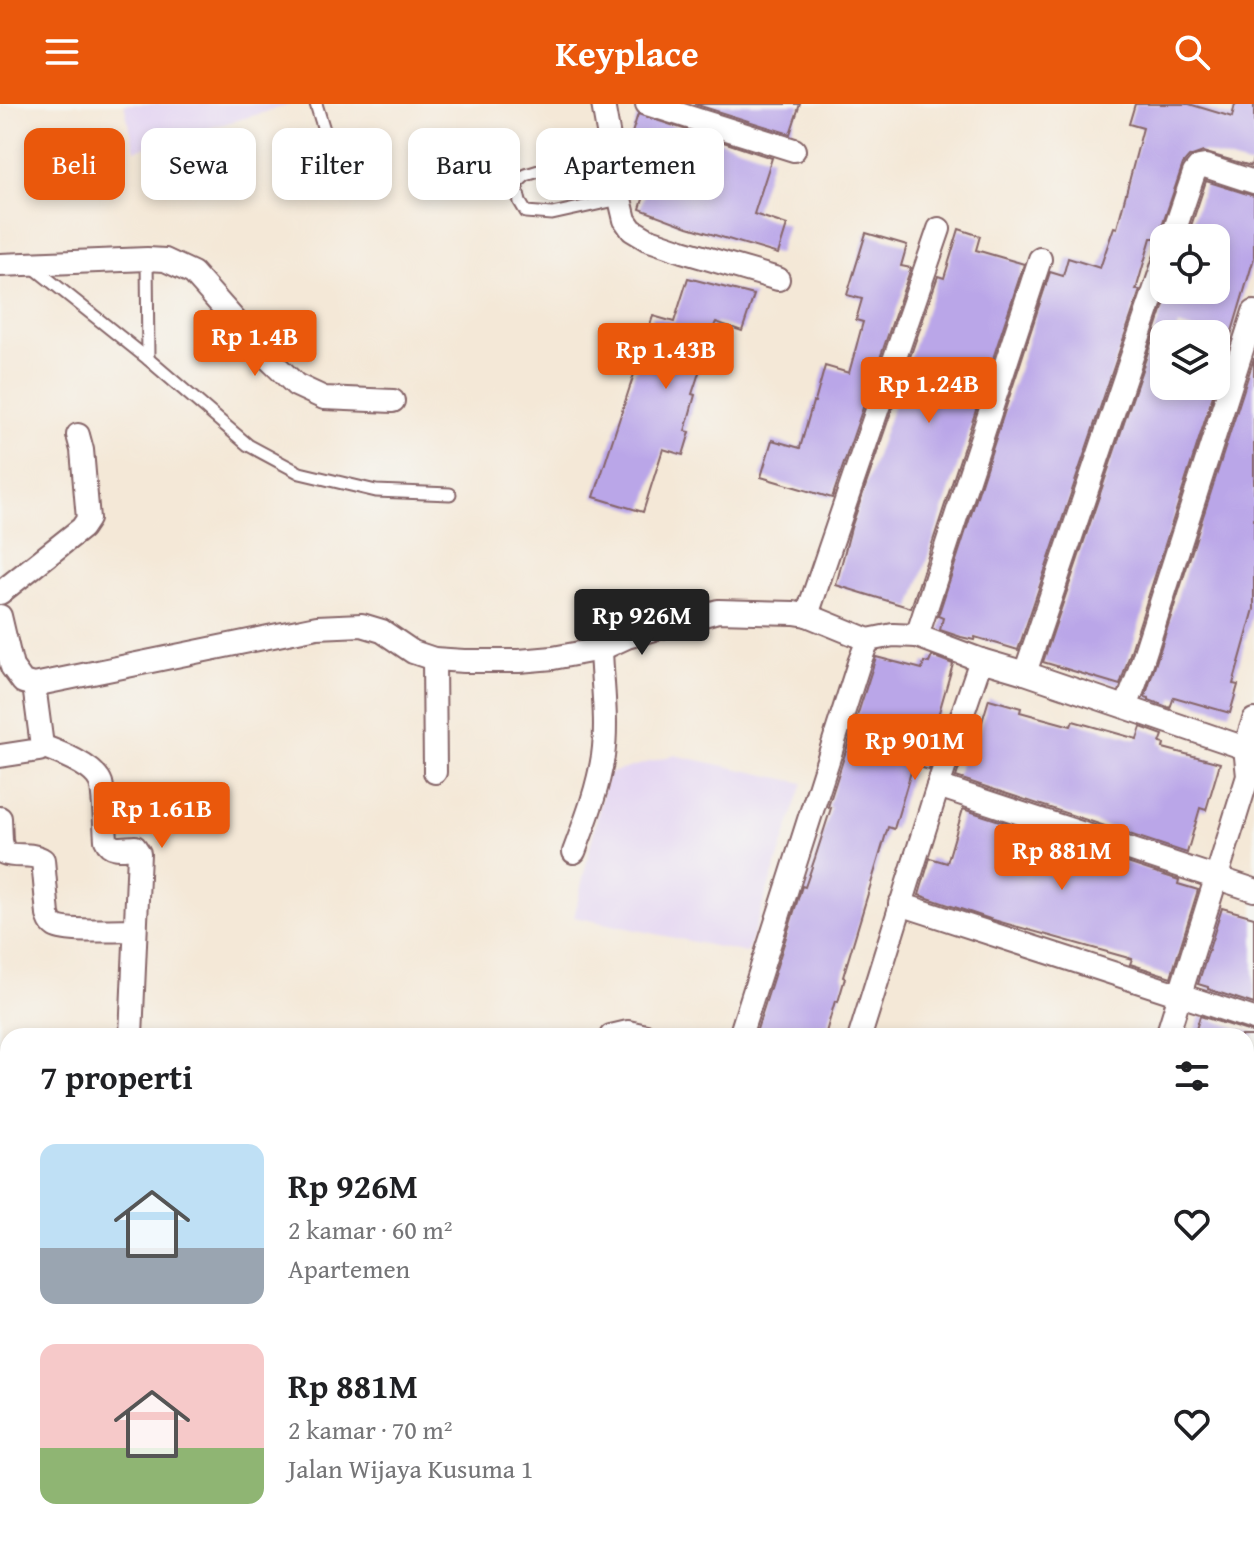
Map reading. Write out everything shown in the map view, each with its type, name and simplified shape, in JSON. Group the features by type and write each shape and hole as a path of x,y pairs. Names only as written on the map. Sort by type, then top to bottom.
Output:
{"street":[{"path":"603,104 608,128"},
{"path":"647,104 794,150"},
{"path":"1177,224 1194,173 1199,167 1205,166 1254,182"},
{"path":"620,200 625,220 632,230 647,239 778,279"},
{"path":"807,615 939,229"},
{"path":"917,636 1040,259"},
{"path":"0,265 165,260 193,273 296,385 324,398 393,401"},
{"path":"1025,673 1150,303"},
{"path":"1126,707 1254,312"},
{"path":"0,593 82,528 88,519 78,435"},
{"path":"0,616 12,667 23,682 34,685 317,627 362,625 382,631 413,652 434,659 519,661 601,649 627,637 718,611 807,615 868,640 893,635 917,636 1249,749"},
{"path":"743,1028 868,640"},
{"path":"574,852 595,796 603,755 606,714 601,649"},
{"path":"434,659 435,772"},
{"path":"862,1028 981,660"},
{"path":"34,685 42,746"},
{"path":"1169,1028 1251,774 1249,749 1254,720"},
{"path":"0,756 39,750 42,746"},
{"path":"42,746 63,754 94,773 101,782 108,845 113,848 135,847 139,853 131,1028"},
{"path":"938,786 1254,890"},
{"path":"0,818 4,853 35,856 43,860 48,915 56,927 135,930"},
{"path":"900,904 1254,1019"}],"lane":[{"path":"316,104 323,128"},
{"path":"536,172 526,175 516,184 526,212 552,214 615,200"},
{"path":"147,259 148,359"},
{"path":"29,264 148,359 248,445 300,473 376,491 450,494"}],"shaded area":[{"path":"124,104 293,104 211,128 141,128 141,148 135,150"},
{"path":"674,755 803,783 747,953 574,917 607,774"}],"building":[{"path":"694,104 800,104 790,134"},
{"path":"1135,104 1189,104 1232,117 1235,104 1254,104 1254,155 1251,166 1203,152 1189,157 1183,164 1163,224 1150,224 1150,241 1136,290 1140,290 1018,650 940,630 943,618 938,616 1050,272 1063,276 1068,258 1100,268 1114,227 1117,228 1143,128 1129,124"},
{"path":"638,114 681,128 634,128"},
{"path":"724,142 772,158 754,214 787,225 778,254 640,209 643,200 724,200"},
{"path":"1206,181 1254,196 1254,258 1230,338 1230,320 1159,320 1164,304 1230,304 1230,224 1192,224"},
{"path":"959,229 980,236 976,250 1024,264 911,608 836,585 851,528 938,276 944,278"},
{"path":"866,233 907,245 901,266 911,268 832,498 761,477 772,440 800,448 825,366 849,373 863,322 856,320 862,299 847,295"},
{"path":"688,278 754,295 742,331 716,322 692,394 695,395 685,431 690,432 683,455 663,449 643,512 594,497 653,316 674,322"},
{"path":"1150,346 1150,400 1212,400 1120,685 1043,662"},
{"path":"1254,358 1254,609 1233,684 1238,685 1230,713 1174,697 1170,708 1145,697"},
{"path":"932,656 953,664 933,733 941,735 929,770 913,765 894,829 888,827 838,1002 835,1001 827,1028 758,1028 802,886 805,887 831,808 828,807 876,657 922,669 924,662 929,663"},
{"path":"989,699 1021,708 1020,712 1071,726 1073,721 1137,739 1141,727 1163,735 1160,743 1164,744 1163,748 1220,763 1206,810 1200,808 1187,853 956,777 968,742 975,745"},
{"path":"963,809 1179,880 1178,884 1198,890 1171,977 1130,964 1132,959 990,919 919,895 930,858 947,863"},
{"path":"1222,908 1254,917 1254,1004 1198,984"},
{"path":"1200,1016 1238,1028 1196,1028"}]}
